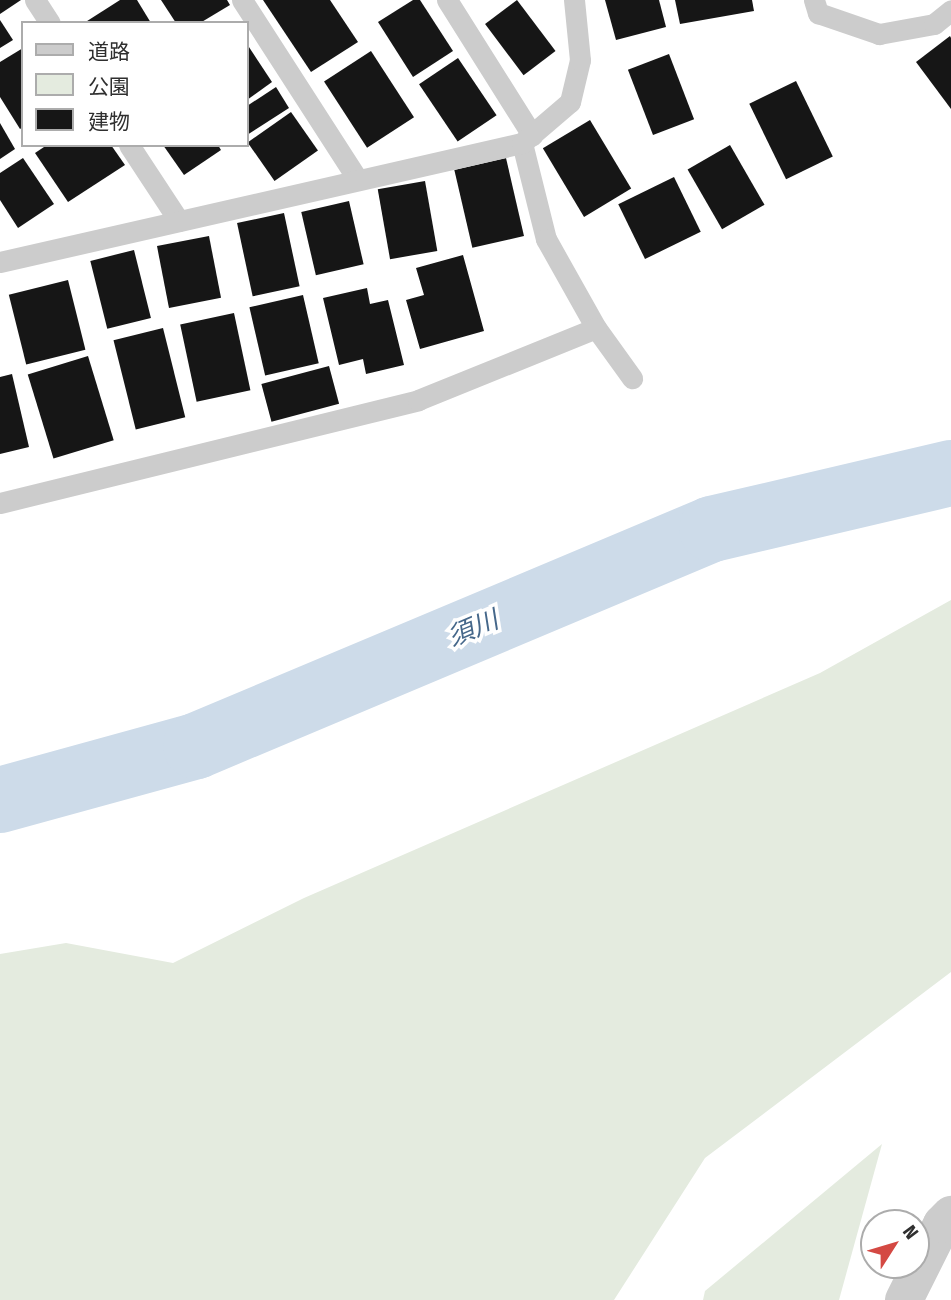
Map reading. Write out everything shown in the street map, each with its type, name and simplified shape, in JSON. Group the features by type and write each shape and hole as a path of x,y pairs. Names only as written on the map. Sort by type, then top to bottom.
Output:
{"street":[{"path":"904,1300 942,1224 951,1215"}],"lane":[{"path":"35,0 49,21"},
{"path":"242,0 358,180"},
{"path":"447,0 527,139 546,239 596,328 632,378"},
{"path":"0,262 527,139 570,103 580,60 574,0"},
{"path":"814,0 818,13 879,34 934,24 951,10"},
{"path":"130,147 179,221"},
{"path":"0,503 418,400 596,328"}],"green space":[{"path":"951,600 951,972 705,1158 614,1300 0,1300 0,954 66,943 173,963 304,898 820,673"},
{"path":"882,1144 864,1209 860,1209 860,1224 839,1300 703,1300 705,1291"}],"building":[{"path":"0,0 21,0 0,14"},
{"path":"120,0 137,0 150,21 87,21"},
{"path":"161,0 227,0 230,5 203,21 175,21"},
{"path":"263,0 330,0 358,42 311,72"},
{"path":"413,0 420,0 453,51 413,77 378,22"},
{"path":"517,0 556,51 524,75 485,24"},
{"path":"605,0 659,0 666,27 616,40"},
{"path":"675,0 752,0 754,11 680,24"},
{"path":"0,20 13,40 0,48"},
{"path":"950,36 951,38 951,109 916,62"},
{"path":"248,46 272,82 248,99"},
{"path":"21,49 20,129 0,97 0,62"},
{"path":"371,51 414,117 367,148 324,81"},
{"path":"669,54 694,119 653,135 628,70"},
{"path":"458,58 497,115 458,141 419,84"},
{"path":"796,81 833,156 786,179 749,104"},
{"path":"276,87 289,108 248,134 248,105"},
{"path":"291,112 318,151 275,181 248,142"},
{"path":"590,120 631,189 584,217 543,148"},
{"path":"0,123 15,149 0,159"},
{"path":"730,145 764,205 722,229 688,170"},
{"path":"44,147 112,147 125,165 68,202 35,153"},
{"path":"164,147 219,147 221,150 184,175"},
{"path":"23,158 54,204 18,228 0,200 0,173"},
{"path":"506,158 524,236 472,248 454,170"},
{"path":"674,177 701,232 645,259 618,204"},
{"path":"425,181 437,251 390,259 378,189"},
{"path":"349,201 364,264 316,275 301,212"},
{"path":"284,213 300,286 253,296 237,223"},
{"path":"209,236 221,298 169,308 157,246"},
{"path":"134,250 151,318 107,329 90,261"},
{"path":"463,255 484,331 420,349 406,300 424,295 416,268"},
{"path":"68,280 85,350 26,365 9,295"},
{"path":"367,288 370,304 388,300 404,365 366,374 363,359 339,365 323,298"},
{"path":"303,295 319,363 265,376 249,307"},
{"path":"234,313 250,390 197,402 180,324"},
{"path":"163,328 185,417 136,430 114,340"},
{"path":"88,356 114,440 53,459 28,374"},
{"path":"329,366 339,404 271,422 261,384"},
{"path":"12,374 29,447 0,454 0,377"}],"waterway":[{"name":"須川","path":"0,800 196,746 712,529 951,473"}]}
